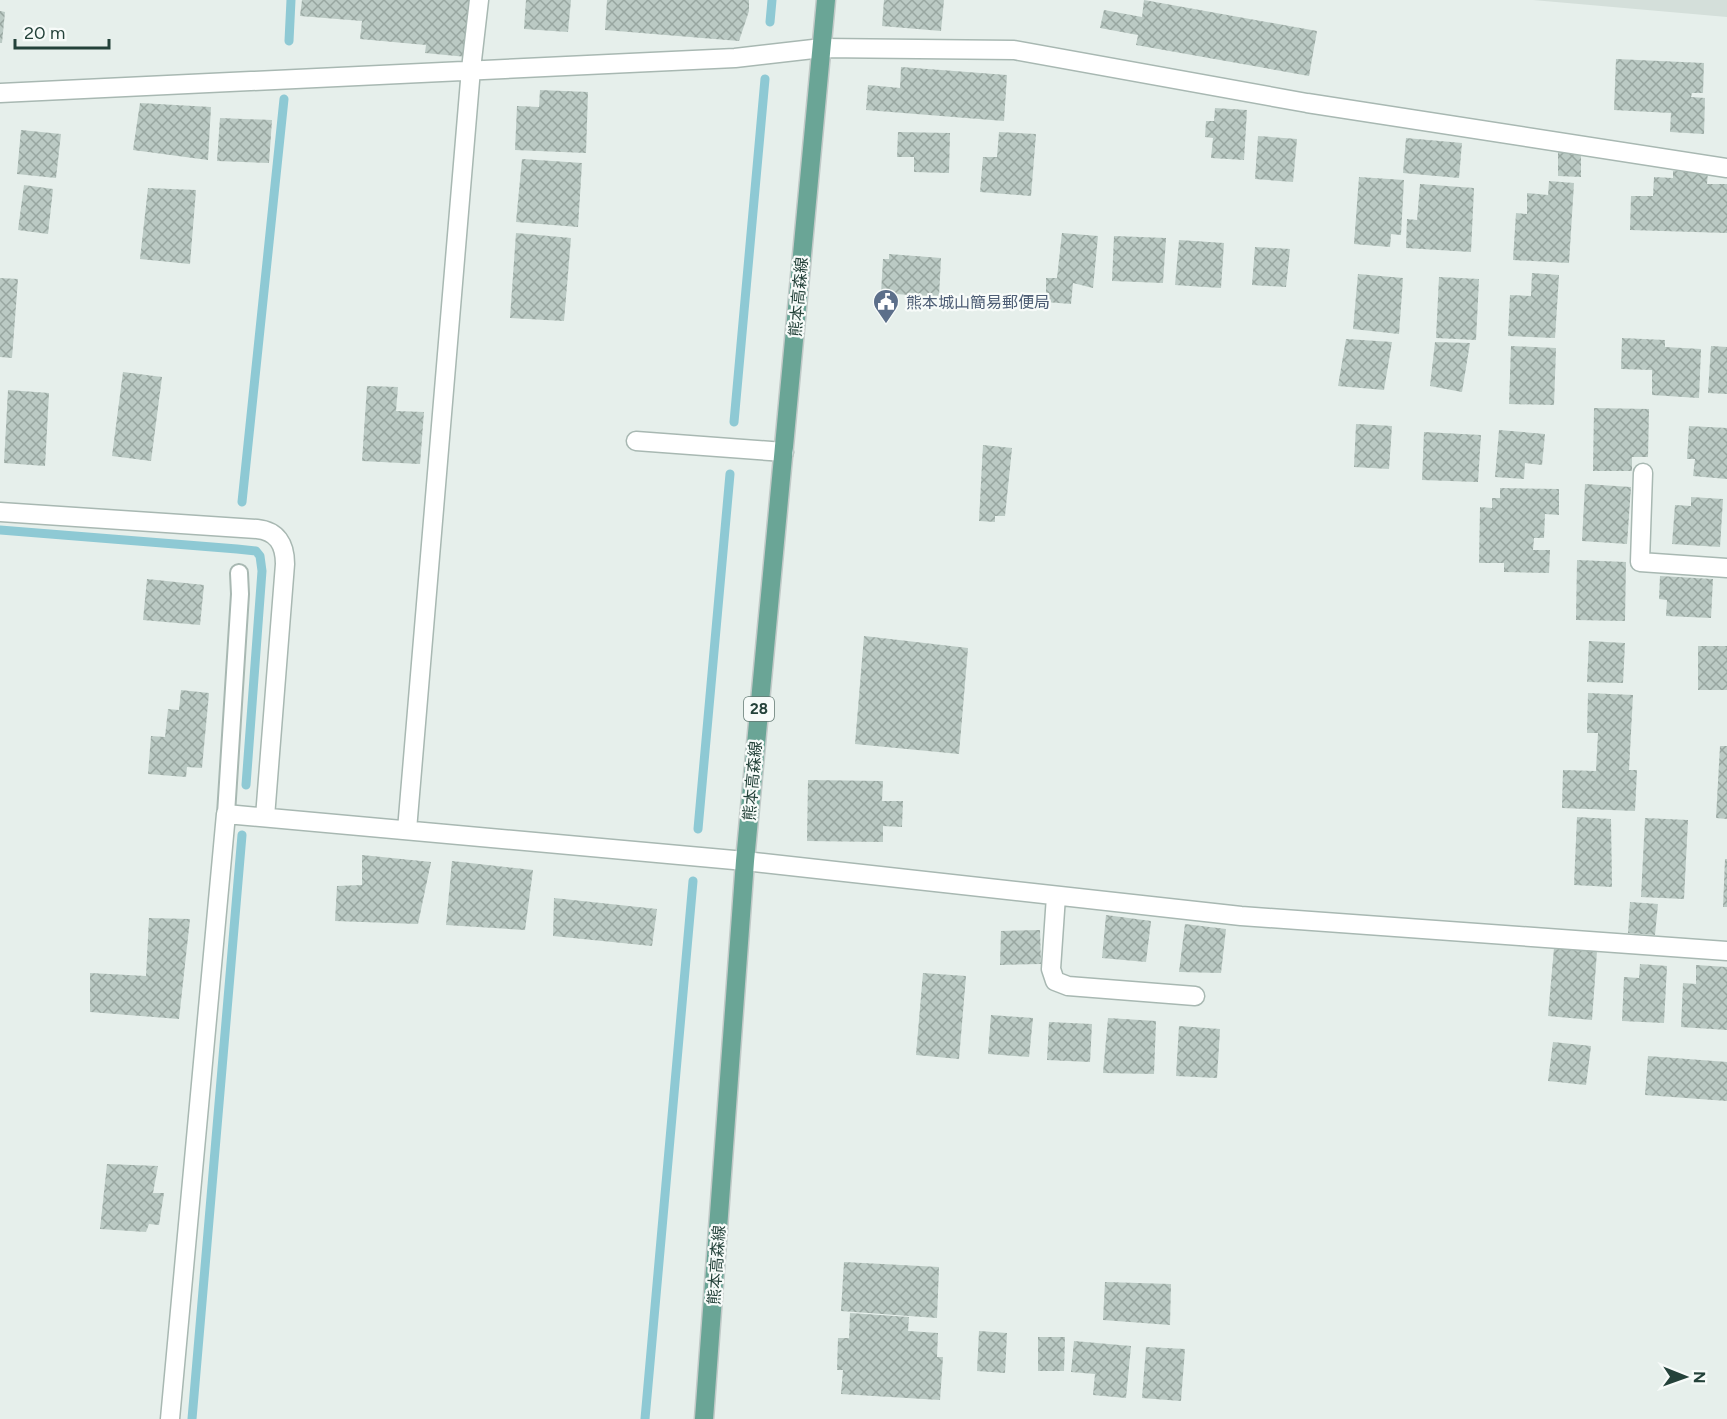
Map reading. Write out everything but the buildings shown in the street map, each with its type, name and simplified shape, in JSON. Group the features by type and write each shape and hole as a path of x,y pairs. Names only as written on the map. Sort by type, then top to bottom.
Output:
{"main road":[{"name":"熊本高森線","path":"704,1419 745,861 826,0"}],"street":[{"path":"407,830 471,69 479,0"},
{"path":"0,93 735,58 822,48 1014,50 1307,103 1727,168"},
{"path":"636,441 783,452"},
{"path":"1643,473 1640,562 1727,568"},
{"path":"0,512 257,529 267,530 275,535 281,543 285,564 265,817"},
{"path":"170,1419 226,814 745,861 1241,916 1727,951"},
{"path":"1056,896 1051,969 1055,981 1068,986 1195,996"}],"lane":[{"path":"226,814 240,594 239,573"}],"shaded area":[{"path":"1533,0 1727,0 1727,17"}],"waterway":[{"path":"289,41 291,0"},
{"path":"770,22 772,0"},
{"path":"734,422 765,79"},
{"path":"242,502 284,99"},
{"path":"698,829 730,474"},
{"path":"0,530 256,551 260,556 262,571 246,785"},
{"path":"192,1419 242,835"},
{"path":"645,1419 693,881"}],"place":[{"name":"熊本城山簡易郵便局","path":"886,325"}]}
